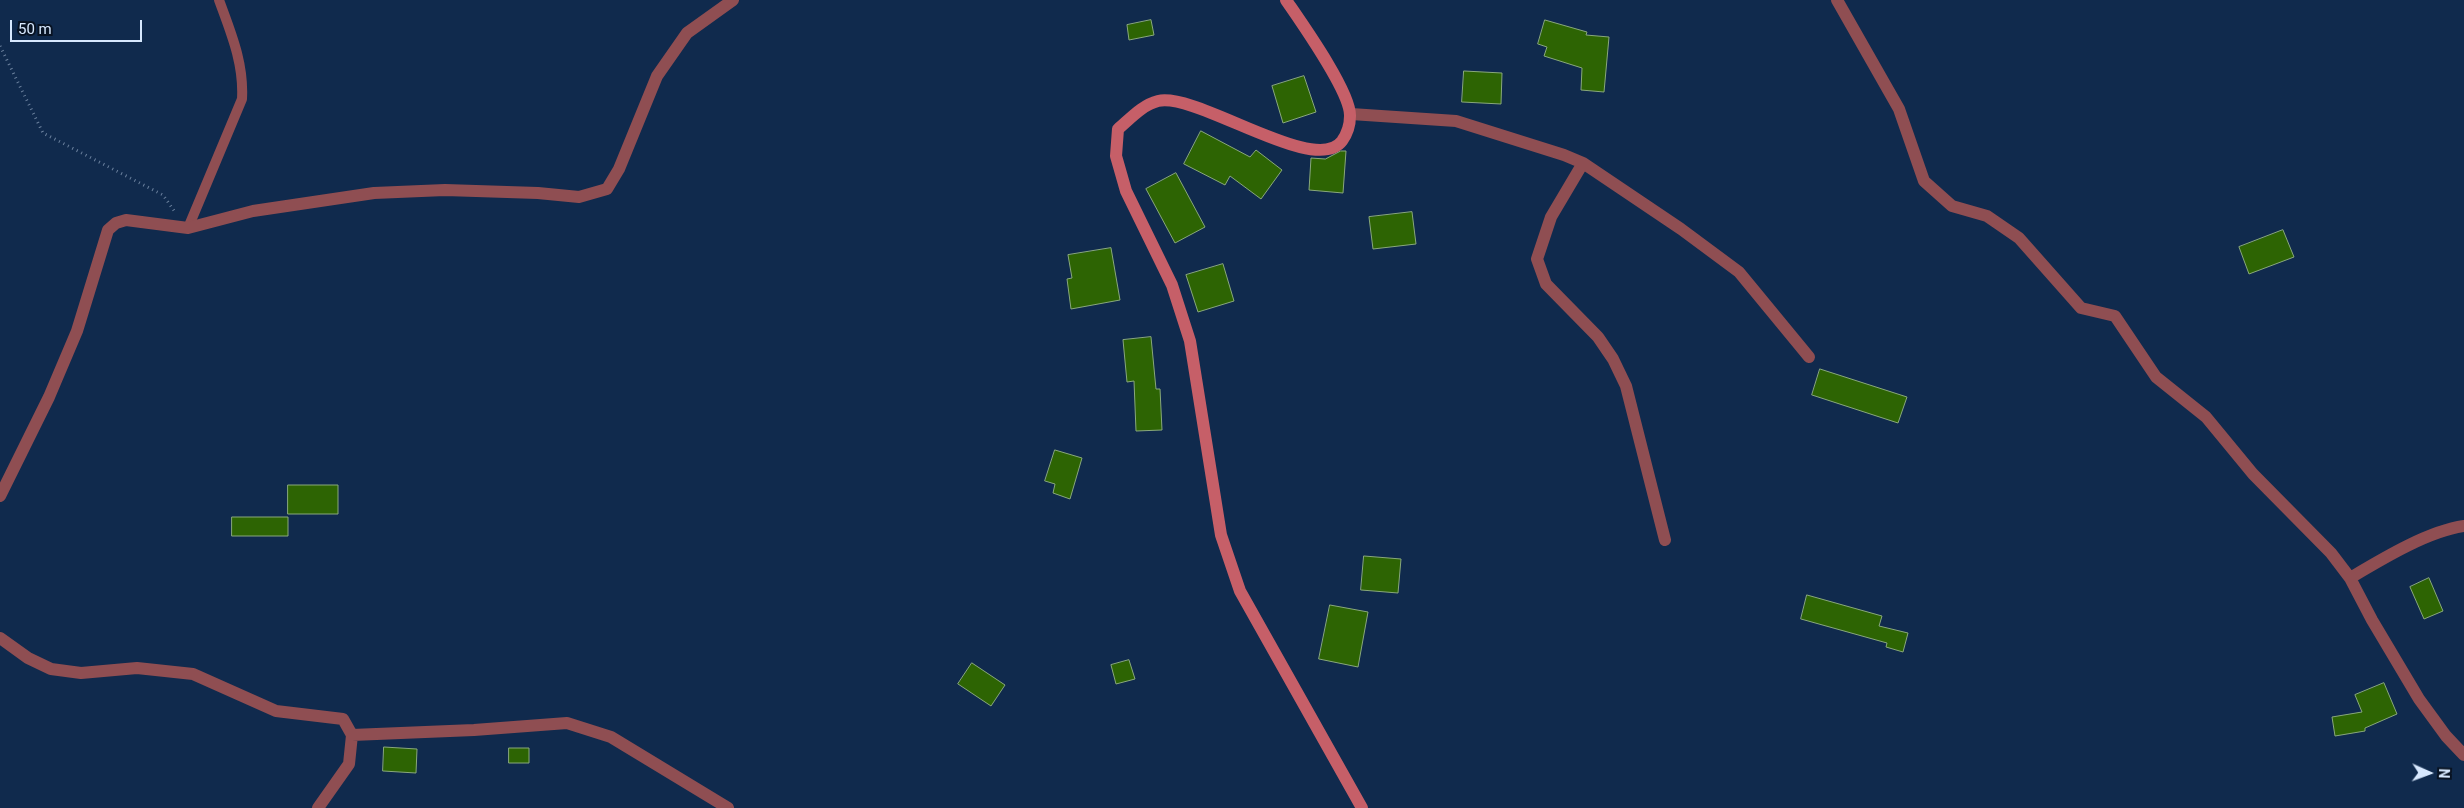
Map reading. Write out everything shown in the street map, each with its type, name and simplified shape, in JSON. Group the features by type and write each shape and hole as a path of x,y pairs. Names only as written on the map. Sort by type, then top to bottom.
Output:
{"main road":[{"path":"1286,0 1335,74 1351,114 1347,132 1340,143 1326,149 1301,148 1184,104 1159,101 1136,112 1118,130 1116,156 1126,191 1172,285 1190,341 1221,535 1240,591 1362,808"}],"street":[{"path":"0,496 48,397 77,330 108,230 116,223 126,220 188,228 253,211 374,193 445,190 538,193 578,197 607,189 619,169 657,76 687,33 733,0"},
{"path":"1837,0 1899,109 1924,181 1952,206 1987,216 2018,238 2081,308 2115,316 2156,377 2206,417 2253,474 2331,554 2350,578 2372,620 2419,699 2446,736 2464,755"},
{"path":"1351,114 1456,121 1564,155 1583,164 1681,229 1739,272 1809,357"},
{"path":"1583,164 1551,217 1536,259 1546,284 1598,337 1613,358 1626,386 1665,540"},
{"path":"2350,578 2392,554 2452,528 2464,526"},
{"path":"0,638 28,658 51,669 81,673 137,668 192,674 276,711 343,719 352,735 349,764 318,808"},
{"path":"352,735 474,730 568,723 611,737 728,808"}],"lane":[{"path":"188,228 242,99 243,78 240,58 219,0"}],"path":[{"path":"0,46 43,133 162,195 188,228"}],"building":[{"path":"1151,20 1154,35 1129,40 1127,25"},
{"path":"1545,20 1587,32 1586,35 1609,37 1604,92 1581,90 1582,68 1544,56 1547,47 1538,44"},
{"path":"1464,71 1502,73 1501,104 1462,102"},
{"path":"1304,76 1316,112 1283,123 1272,86"},
{"path":"1201,131 1250,157 1256,150 1282,170 1261,199 1230,176 1225,185 1184,164"},
{"path":"1341,151 1346,151 1343,193 1309,190 1311,158 1325,159"},
{"path":"1176,173 1205,227 1175,243 1146,189"},
{"path":"1412,212 1416,244 1373,249 1369,217"},
{"path":"2283,230 2294,257 2249,274 2239,247"},
{"path":"1111,248 1120,300 1071,309 1067,279 1072,278 1068,255"},
{"path":"1223,264 1234,301 1198,312 1186,275"},
{"path":"1151,337 1156,389 1160,389 1162,430 1136,431 1134,381 1127,382 1123,340"},
{"path":"1820,369 1907,397 1898,423 1812,395"},
{"path":"1055,450 1082,458 1070,499 1053,493 1055,484 1045,481"},
{"path":"288,485 338,485 338,514 288,514"},
{"path":"232,517 288,517 288,536 232,536"},
{"path":"1364,556 1401,559 1398,593 1361,590"},
{"path":"2429,578 2443,611 2424,619 2410,587"},
{"path":"1807,595 1882,616 1879,626 1908,633 1903,652 1886,647 1887,643 1801,619"},
{"path":"1330,605 1368,612 1358,667 1319,659"},
{"path":"1129,660 1135,679 1116,684 1111,665"},
{"path":"972,663 1005,685 991,706 958,684"},
{"path":"2384,683 2397,714 2365,728 2365,731 2335,736 2332,717 2362,712 2355,695"},
{"path":"384,747 417,749 416,773 383,771"},
{"path":"509,748 529,748 529,763 509,763"}]}
